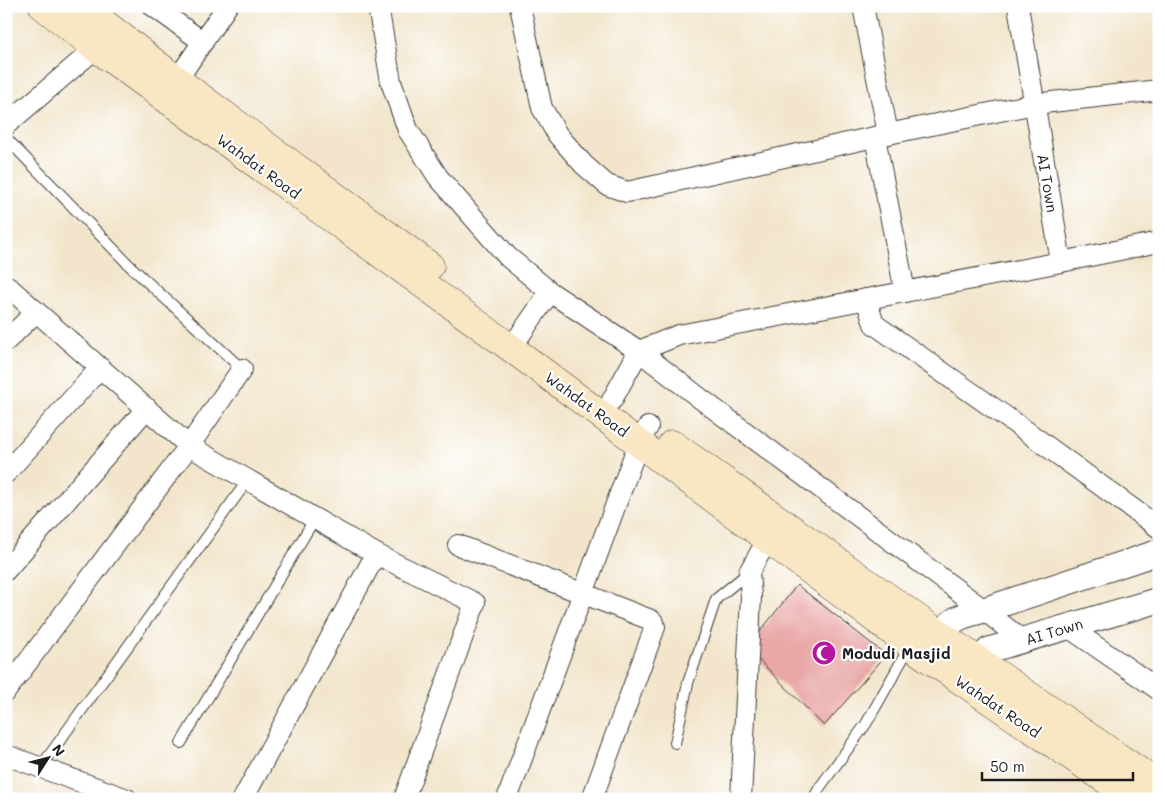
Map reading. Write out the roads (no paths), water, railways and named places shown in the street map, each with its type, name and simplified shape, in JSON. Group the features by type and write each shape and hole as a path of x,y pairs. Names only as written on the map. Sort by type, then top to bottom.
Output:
{"main road":[{"name":"Wahdat Road","path":"42,6 96,48 516,341 612,400 644,435 768,539 926,645 1159,785"},
{"name":"Wahdat Road","path":"82,6 516,341 926,645"},
{"name":"Wahdat Road","path":"970,670 1134,799"}],"street":[{"path":"153,6 203,42"},
{"path":"177,80 227,6"},
{"path":"378,6 391,82 408,130 438,177 508,257 550,292 639,351 1023,641"},
{"path":"520,6 542,108 557,134 584,165 608,185 627,192 1034,104 1159,90"},
{"path":"863,6 905,292"},
{"name":"AI Town","path":"1018,6 1061,262"},
{"path":"6,125 96,48"},
{"path":"612,400 639,351 680,335 1159,242"},
{"path":"6,285 189,446 376,554 475,603 404,799"},
{"path":"516,341 550,292"},
{"path":"866,299 874,324 1026,430 1159,528"},
{"path":"6,341 36,312"},
{"path":"6,474 100,368"},
{"path":"6,691 189,446 242,369"},
{"path":"6,570 147,408"},
{"path":"507,799 644,435"},
{"path":"741,799 751,597 749,572 768,539"},
{"path":"458,545 651,620 654,623 655,627 592,799"},
{"path":"926,645 959,618 1159,552"},
{"path":"243,799 376,554"},
{"name":"AI Town","path":"970,670 989,650 1159,600"},
{"path":"1068,627 1159,690"},
{"path":"6,755 127,799"}],"lane":[{"path":"6,138 131,267 242,369"},
{"path":"40,768 248,480"},
{"path":"181,743 315,518"},
{"path":"675,743 688,683 716,599 749,572"},
{"path":"816,799 815,796 820,787 926,645"}],"place":[{"name":"Modudi Masjid","path":"824,653"}]}
